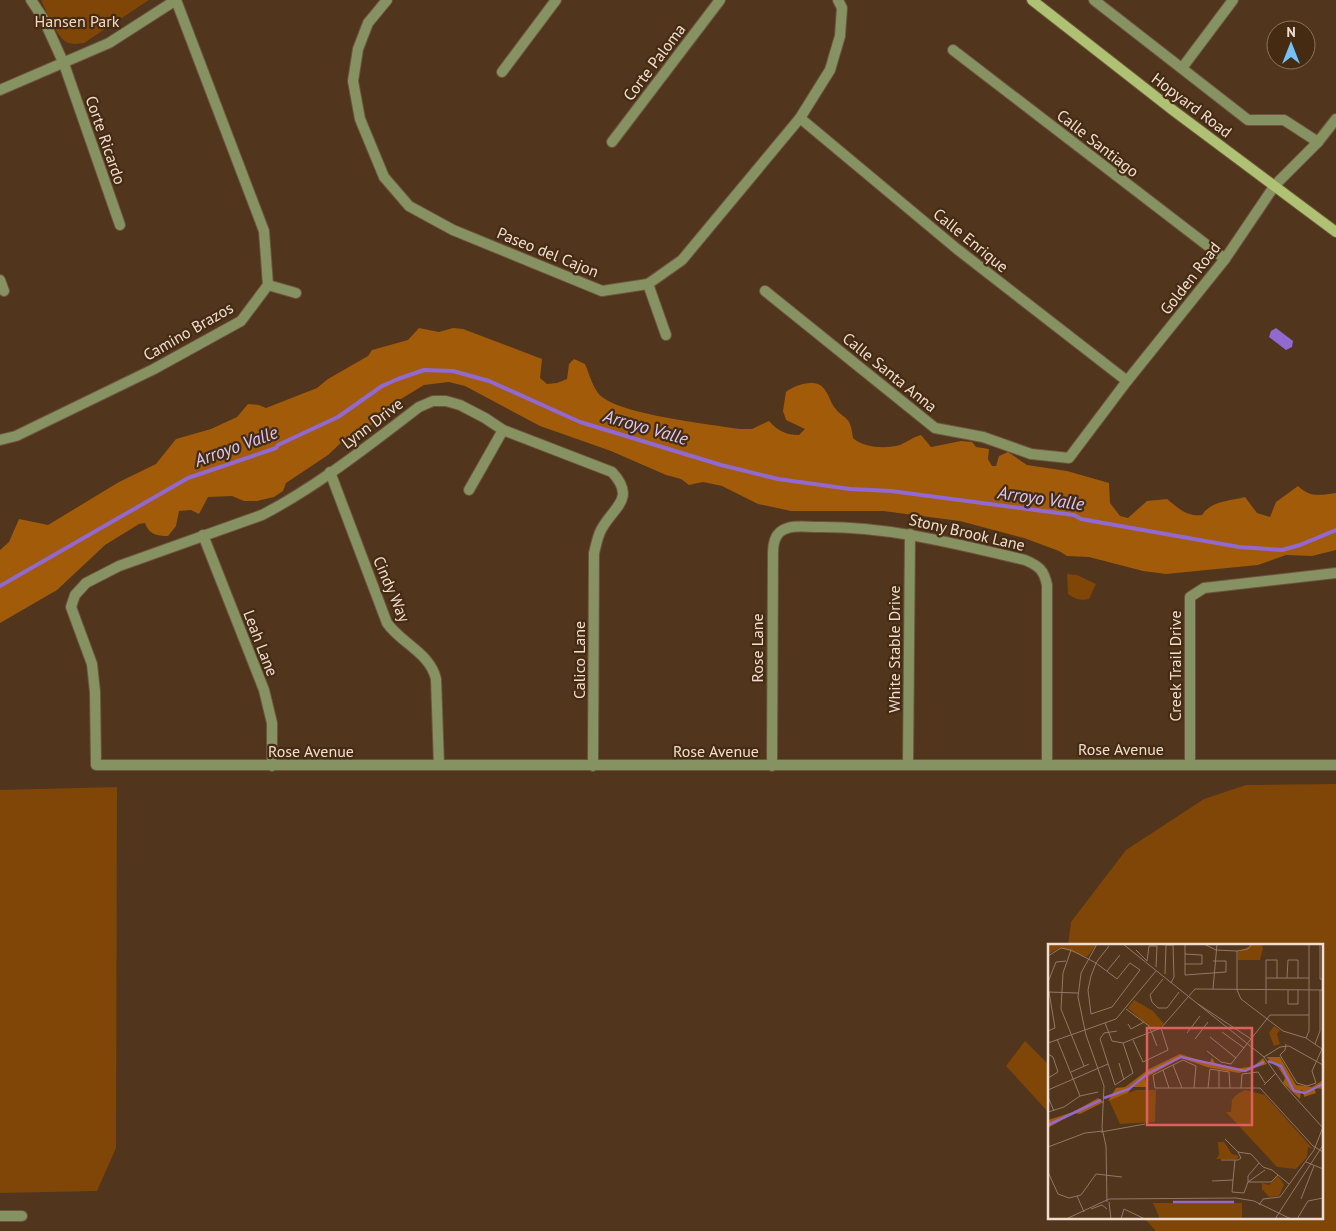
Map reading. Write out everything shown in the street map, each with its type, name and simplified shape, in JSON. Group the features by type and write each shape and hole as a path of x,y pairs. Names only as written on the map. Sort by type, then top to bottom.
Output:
{"main road":[{"name":"Hopyard Road","path":"1032,0 1174,111 1336,232"}],"street":[{"name":"Corte Ricardo","path":"31,0 43,18 64,64 120,225"},
{"path":"0,90 109,44 176,0 264,231 268,285 296,293"},
{"name":"Paseo del Cajon","path":"387,0 368,23 358,50 353,81 360,119 384,177 409,206 453,230 602,290 648,284 682,260 800,118 830,70 840,36 842,8 838,0"},
{"path":"502,72 556,0"},
{"name":"Corte Paloma","path":"612,142 720,0"},
{"name":"Hopyard Road","path":"1094,0 1248,120 1284,120 1318,142"},
{"path":"1182,68 1233,0"},
{"name":"Calle Santiago","path":"953,50 1225,259"},
{"name":"Calle Enrique","path":"800,118 965,256 1127,381"},
{"name":"Golden Road","path":"1069,458 1127,381 1225,259 1275,185 1318,142 1336,119"},
{"path":"0,280 4,291"},
{"path":"648,284 666,335"},
{"name":"Camino Brazos","path":"0,440 16,436 154,369 242,321 268,285"},
{"name":"Calle Santa Anna","path":"764,291 935,428 983,437 1031,454 1069,458"},
{"name":"Lynn Drive","path":"96,765 92,664 71,607 74,595 86,584 119,566 262,515 330,472 419,407 433,401 446,401 460,405 485,418 502,430 612,472 620,481 624,494 620,506 601,529 594,554"},
{"path":"469,490 502,430"},
{"name":"Cindy Way","path":"330,472 387,623 396,636 420,654 434,669 439,765"},
{"name":"Stony Brook Lane","path":"779,532 792,527 842,526 910,534 1025,560 1038,565 1045,574 1047,585 1047,764"},
{"name":"Rose Lane","path":"772,766 773,553 774,542 779,532"},
{"name":"White Stable Drive","path":"908,764 910,534"},
{"name":"Leah Lane","path":"203,535 264,690 272,723 272,766"},
{"name":"Calico Lane","path":"593,766 594,554"},
{"name":"Creek Trail Drive","path":"1190,765 1190,597 1204,588 1336,573"},
{"name":"Rose Avenue","path":"96,765 1336,765"},
{"path":"0,1216 22,1216"}],"green space":[{"name":"Hansen Park","path":"41,0 149,0 84,43 74,44 65,41 58,33"},
{"path":"1067,574 1077,575 1096,584 1089,599 1078,599 1068,594"},
{"path":"1336,784 1336,1231 1156,1231 1144,1218 1324,1218 1324,944 1068,944 1071,922 1126,850 1204,799 1246,785"},
{"path":"117,787 116,1148 97,1191 0,1193 0,790"},
{"path":"1025,1041 1048,1064 1048,1112 1006,1066"}],"shaded area":[{"path":"419,328 439,332 453,328 463,329 542,359 540,378 547,384 567,379 569,364 574,359 585,364 598,393 607,400 622,407 663,417 739,429 752,429 769,421 782,432 799,435 805,429 786,420 783,411 786,392 800,385 817,384 825,390 834,407 849,422 853,438 863,444 875,447 894,446 921,435 931,447 961,441 972,442 976,447 989,449 988,459 992,466 996,466 999,456 1008,452 1027,465 1067,471 1109,483 1110,503 1120,516 1128,518 1147,501 1167,499 1183,511 1192,515 1202,515 1215,504 1245,497 1257,513 1270,517 1276,502 1298,486 1311,494 1336,493 1336,550 1312,556 1286,555 1258,565 1166,574 1143,571 1089,557 1067,556 1059,551 1024,538 960,521 883,511 791,511 758,504 722,486 703,482 689,485 681,479 666,475 611,451 540,426 465,386 449,382 424,385 396,402 371,425 346,438 328,455 286,483 283,491 274,497 257,501 244,501 232,496 208,497 199,514 191,510 179,511 176,526 168,536 154,534 145,523 139,524 105,545 57,590 0,623 0,550 9,542 19,519 48,525 119,482 156,464 176,439 211,429 237,417 248,404 266,408 317,388 328,379 368,356 372,350 408,340"},
{"path":"1276,328 1293,341 1292,347 1286,350 1269,337 1271,331"}],"waterway":[{"name":"Arroyo Valle","path":"0,586 188,478 276,448 278,445 338,417 382,386 424,370 453,371 489,381 580,422 721,465 778,479 850,489 891,491 1074,515 1081,519 1239,547 1282,550 1300,545 1336,530"}]}
